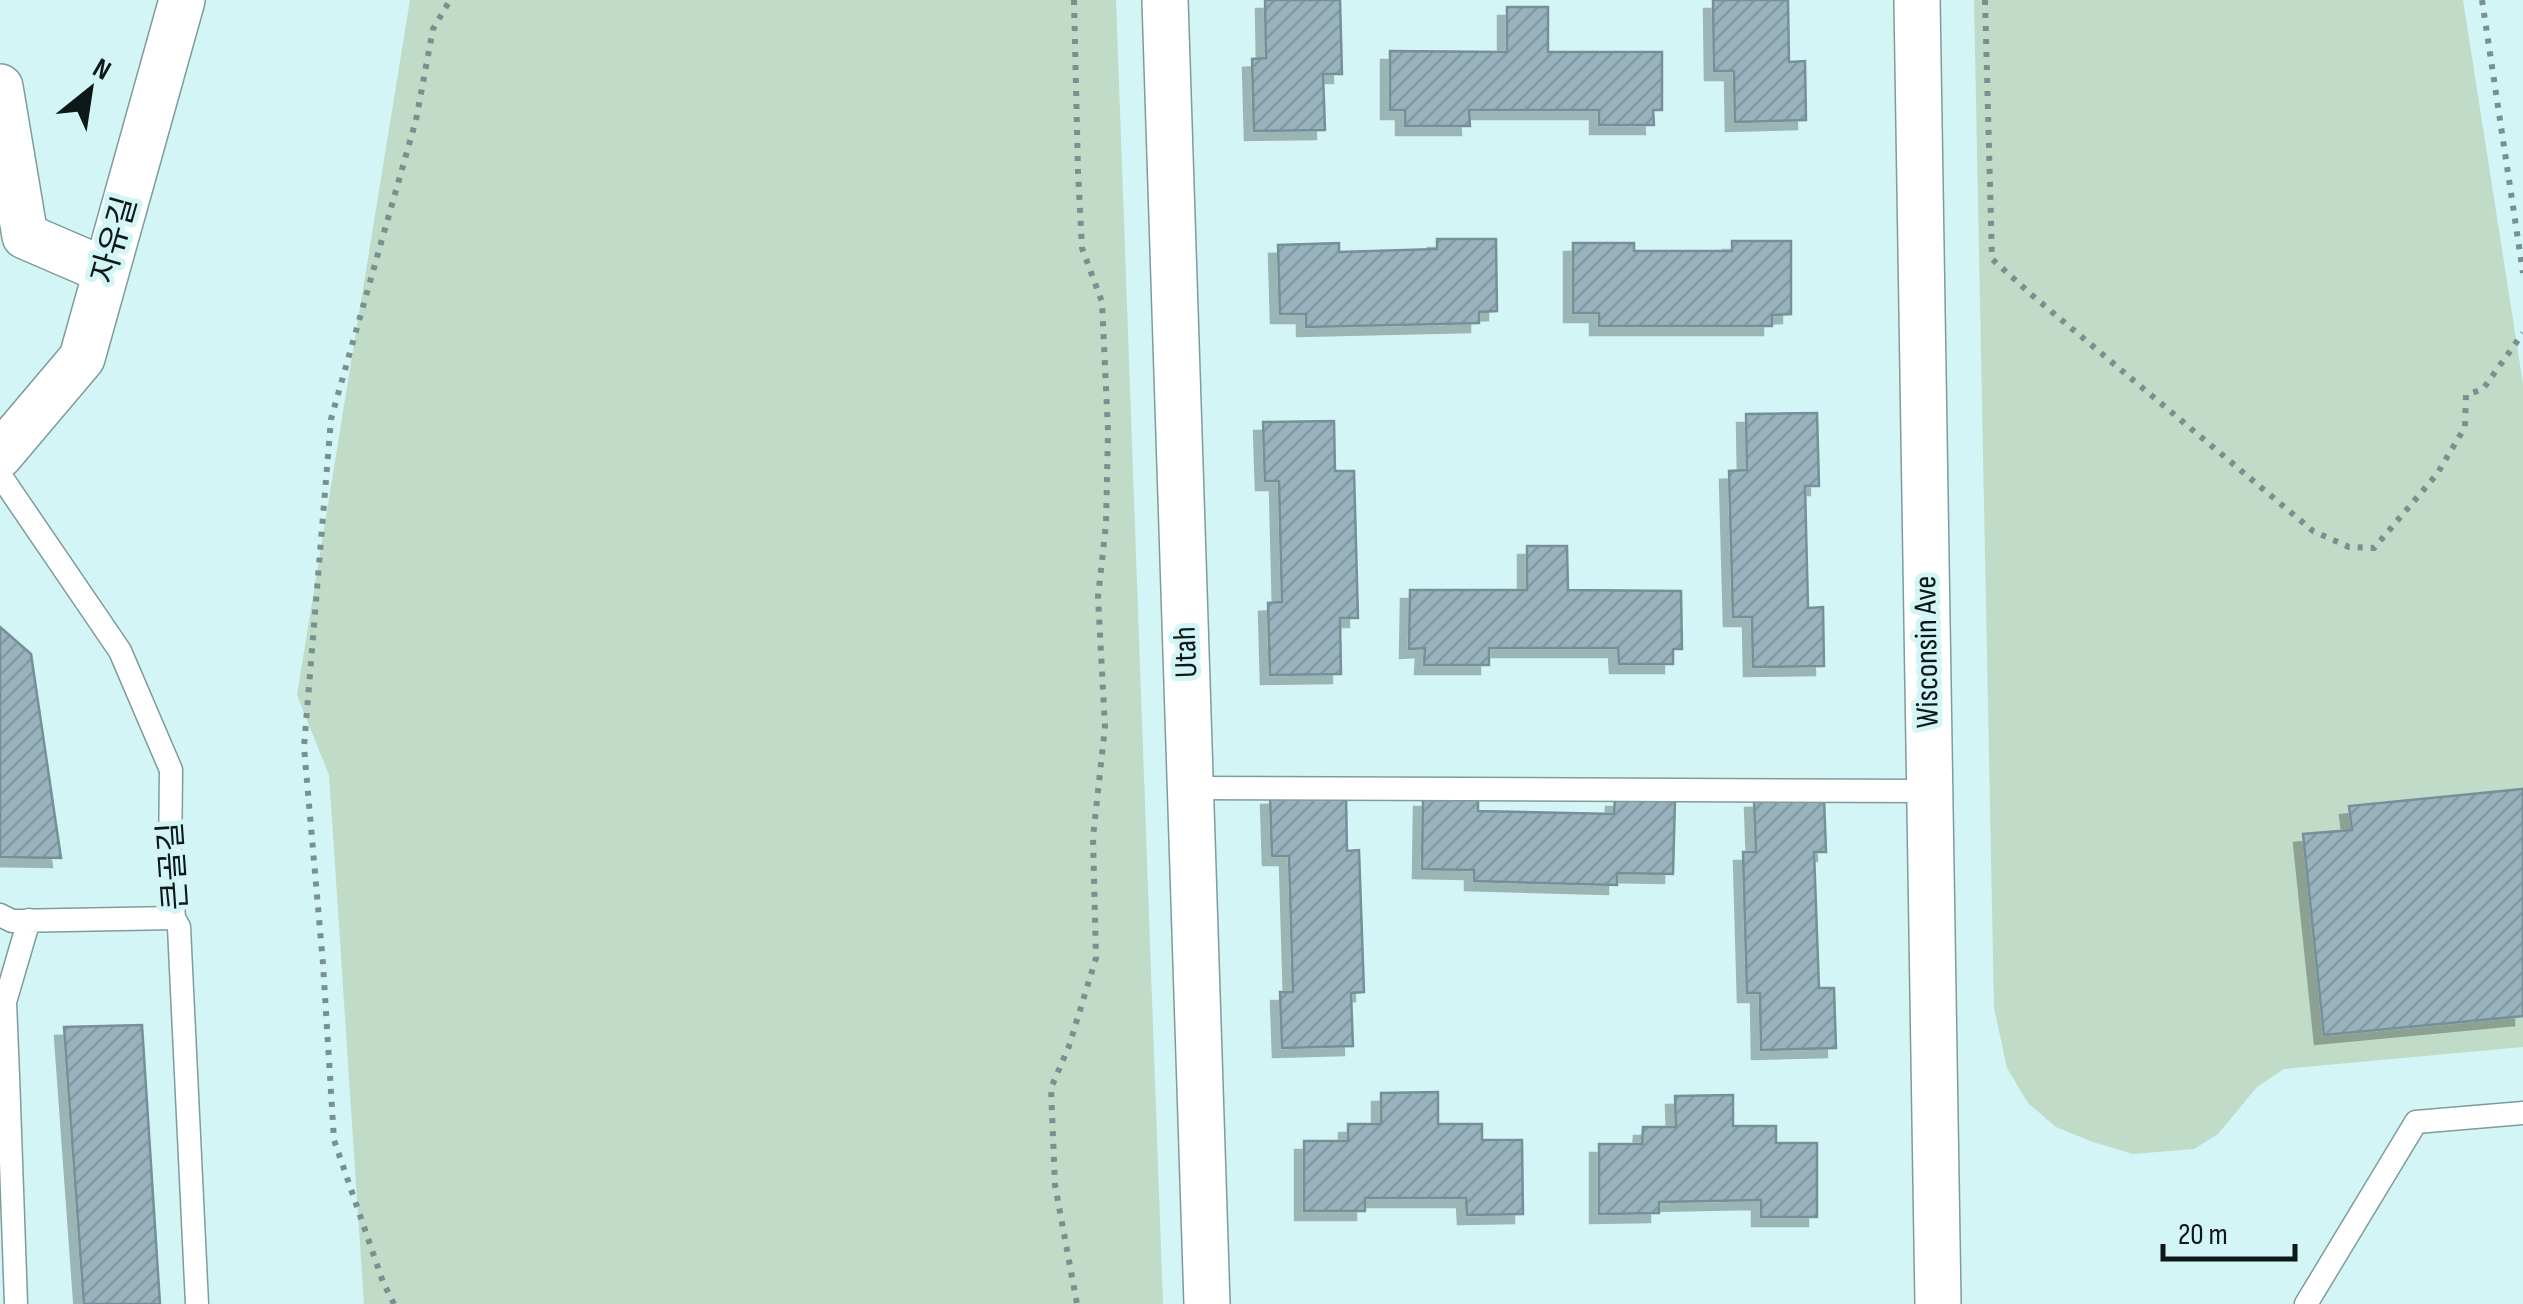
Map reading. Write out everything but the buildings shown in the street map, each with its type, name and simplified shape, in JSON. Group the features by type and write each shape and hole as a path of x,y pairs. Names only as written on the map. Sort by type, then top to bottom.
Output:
{"street":[{"name":"자유길","path":"0,454 82,358 182,0"},
{"name":"Utah","path":"1165,0 1207,1304"},
{"name":"Wisconsin Ave","path":"1917,0 1938,1304"},
{"path":"0,87 25,236 106,271"}],"lane":[{"name":"큰골길","path":"0,475 120,651 171,770 170,862 178,927 197,1304"},
{"path":"1190,788 1930,791"},
{"path":"0,915 12,921 174,918"},
{"path":"16,1304 4,1076 5,1002 29,920"},
{"path":"2306,1304 2416,1122 2523,1113"}],"path":[{"path":"394,1304 334,1140 304,747 331,419 416,120 433,29 450,0"},
{"path":"1074,0 1082,248 1102,302 1108,431 1106,524 1098,597 1105,727 1093,837 1096,958 1069,1046 1051,1088 1055,1185 1076,1304"},
{"path":"1986,0 1992,259 2313,530 2349,547 2374,548 2437,474 2465,426 2466,395 2483,389 2523,333"},
{"path":"2482,0 2523,273"}],"green space":[{"path":"410,0 1116,0 1163,1304 364,1304 329,775 297,695"},
{"path":"1974,0 2463,0 2523,384 2523,1047 2284,1069 2257,1087 2218,1134 2194,1149 2133,1154 2056,1127 2028,1103 2007,1068 1994,1008"}]}
